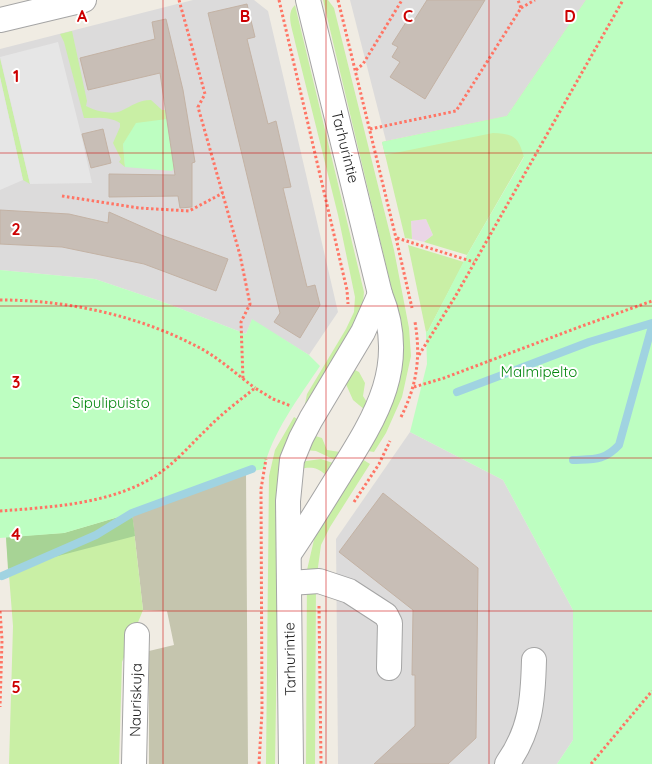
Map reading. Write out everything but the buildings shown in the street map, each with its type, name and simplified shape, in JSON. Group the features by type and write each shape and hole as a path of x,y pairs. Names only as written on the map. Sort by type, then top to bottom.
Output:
{"street":[{"path":"0,20 84,0"},
{"name":"Tarhurintie","path":"289,554 356,448 373,417 387,385 392,341 388,313 380,294 308,0"},
{"name":"Tarhurintie","path":"291,764 288,501 292,460 311,419 363,332 380,294"},
{"path":"290,583 319,581 349,591 386,616 390,623 389,668"},
{"name":"Nauriskuja","path":"134,764 137,635"},
{"path":"508,764 524,736 533,697 534,660"}],"path":[{"path":"179,0 205,94 198,107 240,255 250,304 241,322 243,379"},
{"path":"279,0 347,290 347,310"},
{"path":"338,0 414,317 419,355 414,387 398,424"},
{"path":"356,71 363,64 402,0"},
{"path":"518,0 521,8"},
{"path":"370,128 456,111 521,8 535,0"},
{"path":"419,355 623,0"},
{"path":"62,196 139,208 190,211 223,194"},
{"path":"396,238 474,262"},
{"path":"0,300 25,300 64,305 109,314 155,328 198,346 255,388 273,398"},
{"path":"414,387 444,378 652,301"},
{"path":"0,511 77,502 108,496 139,485 173,463 218,418 255,388"},
{"path":"352,504 379,464 391,440"},
{"path":"260,764 262,711 261,489 268,453"},
{"path":"319,581 321,764"},
{"path":"0,611 2,640 0,707"},
{"path":"590,764 652,691"}],"shaded area":[{"path":"193,0 254,0 268,11 338,312 309,355 252,320 246,334 163,302 95,279 0,270 0,49"},
{"path":"350,0 586,0 507,116 386,141"},
{"path":"58,42 92,183 30,184 0,57"},
{"path":"0,77 23,180 0,190"},
{"path":"426,219 433,235 424,242 412,239 411,221"},
{"path":"410,432 503,480 573,610 573,740 557,764 338,764 336,539"},
{"path":"246,472 248,764 149,764 149,651 174,645 167,611 143,610 132,513"}],"green space":[{"path":"323,0 328,0 334,8 394,250 409,328 411,356 402,397 386,433 374,452 368,451 399,320"},
{"path":"586,0 611,0 561,92 467,255 424,242 433,235 426,219 411,221 412,239 405,238 382,142 507,116"},
{"name":"Malmipelto","path":"586,0 652,0 652,764 557,764 573,740 573,610 503,480 410,432 427,364 426,332 467,255 524,157 520,145 510,135 493,133 385,155 382,142 507,116"},
{"path":"295,5 364,292 362,315 306,406 307,394 346,329 354,312 355,297 338,215 291,27 290,13"},
{"path":"72,31 87,101 86,106 99,111 113,113 139,102 151,100 162,110 166,110 167,119 123,144 125,167 119,162 121,159 113,143 120,123 107,118 84,118 64,42 60,34"},
{"path":"0,58 30,184 23,180 0,77"},
{"path":"167,119 175,166 172,171 125,167 123,144 136,123"},
{"path":"408,245 464,262 426,332"},
{"name":"Sipulipuisto","path":"0,270 95,279 163,302 246,334 252,319 309,355 320,366 280,429 273,442 264,469 246,472 132,513 64,533 0,538"},
{"path":"353,369 359,372 365,383 363,396 368,404 365,410 353,400 345,382"},
{"path":"294,417 299,420 284,449 278,577 275,764 266,764 269,476 275,450"},
{"path":"312,435 322,438 327,450 340,452 335,460 316,451 304,450"},
{"path":"321,459 333,463 326,475 313,468 298,469 299,462"},
{"path":"362,459 370,464 330,527 321,545 316,582 315,764 306,764 307,570 316,531"},
{"path":"132,513 143,610 122,662 119,764 9,764 13,626 6,537 64,533"},
{"path":"132,513 135,536 8,569 6,537 64,533"}],"waterway":[{"path":"457,392 589,342 652,323"},
{"path":"573,460 603,457 619,445 652,326"},
{"path":"2,576 96,535 132,513 252,469"}]}
